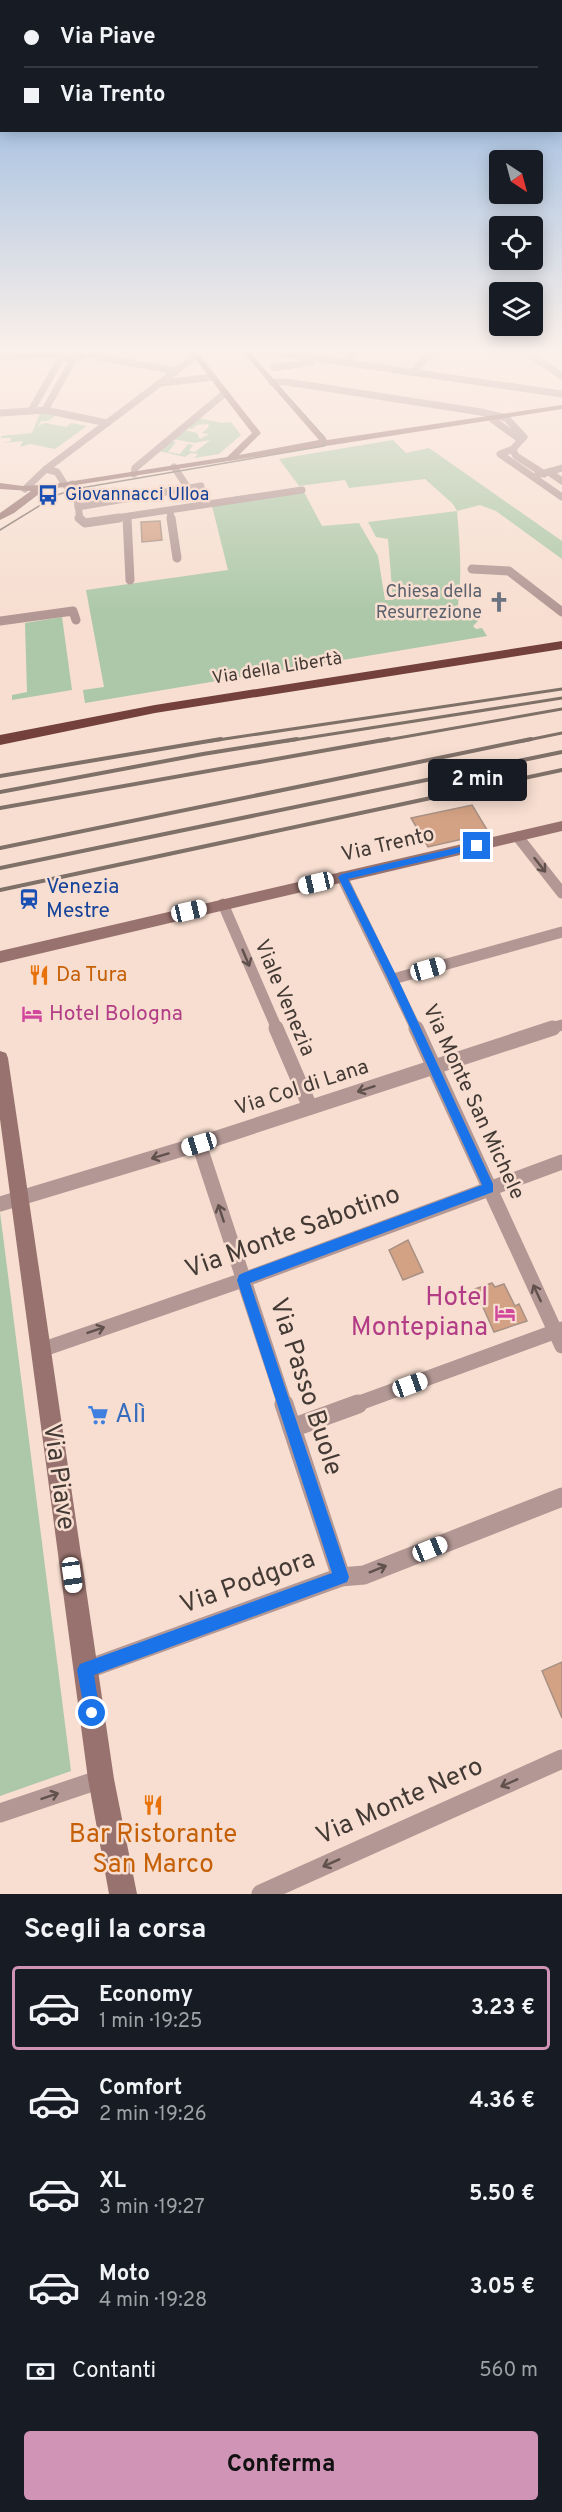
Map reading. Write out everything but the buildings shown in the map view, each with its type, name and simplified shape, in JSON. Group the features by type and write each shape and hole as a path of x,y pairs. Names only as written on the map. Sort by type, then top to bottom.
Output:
{"highway":[{"name":"Via della Libertà","path":"0,728 352,668 562,636"},
{"name":"Via della Libertà","path":"0,738 96,719 435,663 562,645"}],"street":[{"path":"19,503 25,489 34,479 89,436"},
{"path":"134,474 135,468 173,436"},
{"path":"230,458 258,436"},
{"path":"320,436 322,444"},
{"path":"4,486 25,489 69,485 230,458 270,449 369,436"},
{"path":"516,436 521,440 513,449 500,454 562,497"},
{"path":"513,449 516,456 562,481"},
{"path":"174,467 188,488"},
{"path":"532,477 562,468"},
{"path":"46,469 57,472 76,492 79,519 85,523 302,490"},
{"path":"4,486 17,485 34,479"},
{"path":"34,479 32,484 37,487 54,487"},
{"path":"4,486 17,492 19,503"},
{"path":"78,507 201,486"},
{"path":"0,517 12,511 29,495 54,487"},
{"path":"170,510 177,558"},
{"path":"128,518 130,580"},
{"path":"472,568 509,571 562,612"},
{"path":"0,621 73,611 76,620"},
{"name":"Via Trento","path":"0,957 562,826"},
{"path":"518,837 562,893"},
{"name":"Via Monte San Michele","path":"342,877 393,979 428,1070 489,1188 560,1336"},
{"name":"Viale Venezia","path":"223,904 310,1107"},
{"path":"393,979 562,932"},
{"name":"Via Col di Lana","path":"10,1202 199,1144 562,1025"},
{"name":"Via Piave","path":"0,1058 10,1202 41,1350 101,1779 123,1894"},
{"name":"Via Passo Buole","path":"199,1144 341,1577"},
{"name":"Via Monte Sabotino","path":"41,1350 243,1280 562,1162"},
{"path":"292,1428 560,1336"},
{"name":"Via Podgora","path":"85,1670 341,1577 364,1575 562,1497"},
{"name":"Via Monte Nero","path":"261,1894 562,1759"},
{"path":"0,1813 101,1779"}],"green space":[{"path":"73,436 55,449 30,444 20,447 23,441 3,443 11,441 11,438 1,438"},
{"path":"176,436 199,436 200,439 205,436 239,436 219,454 194,458 198,454 191,453 185,457 159,451 171,441 176,442 168,452 180,454 188,444 193,445 189,451 195,452 210,440 194,443 173,439"},
{"path":"393,440 406,453 429,448 562,541 562,559 496,511 480,505 457,511 453,504 425,479 349,488 345,480 299,486 279,459"},
{"path":"304,492 322,526 359,523 378,556 385,600 393,600 388,539 376,537 368,522 457,511 460,577 456,617 475,617 478,621 473,626 476,629 482,628 487,636 85,703 83,690 104,687 86,590 228,570 212,506"},
{"path":"62,617 72,690 12,700 12,695 27,692 25,623"},
{"path":"0,1212 71,1771 0,1796"}],"tram line":[{"path":"0,530 57,495 75,489 324,446 324,436"}],"railway":[{"path":"211,741 562,689"},
{"path":"287,741 562,698"},
{"path":"381,741 562,709"},
{"path":"523,741 562,733"},
{"path":"0,776 221,739"},
{"path":"0,792 297,739"},
{"path":"0,808 389,739"},
{"path":"0,848 531,739"},
{"path":"0,868 562,752"},
{"path":"0,890 562,770"}],"place":[{"name":"Giovannacci Ulloa","path":"48,495"},
{"name":"Chiesa della Resurrezione","path":"499,602"},
{"name":"Venezia Mestre","path":"29,899"},
{"name":"Da Tura","path":"39,975"},
{"name":"Hotel Bologna","path":"32,1014"},
{"name":"Hotel Montepiana","path":"505,1313"},
{"name":"Alì","path":"98,1415"},
{"name":"Bar Ristorante San Marco","path":"153,1805"}],"route":[{"path":"92,1713 85,1670 341,1577 243,1280 489,1188 393,979 342,877 477,846"}]}
